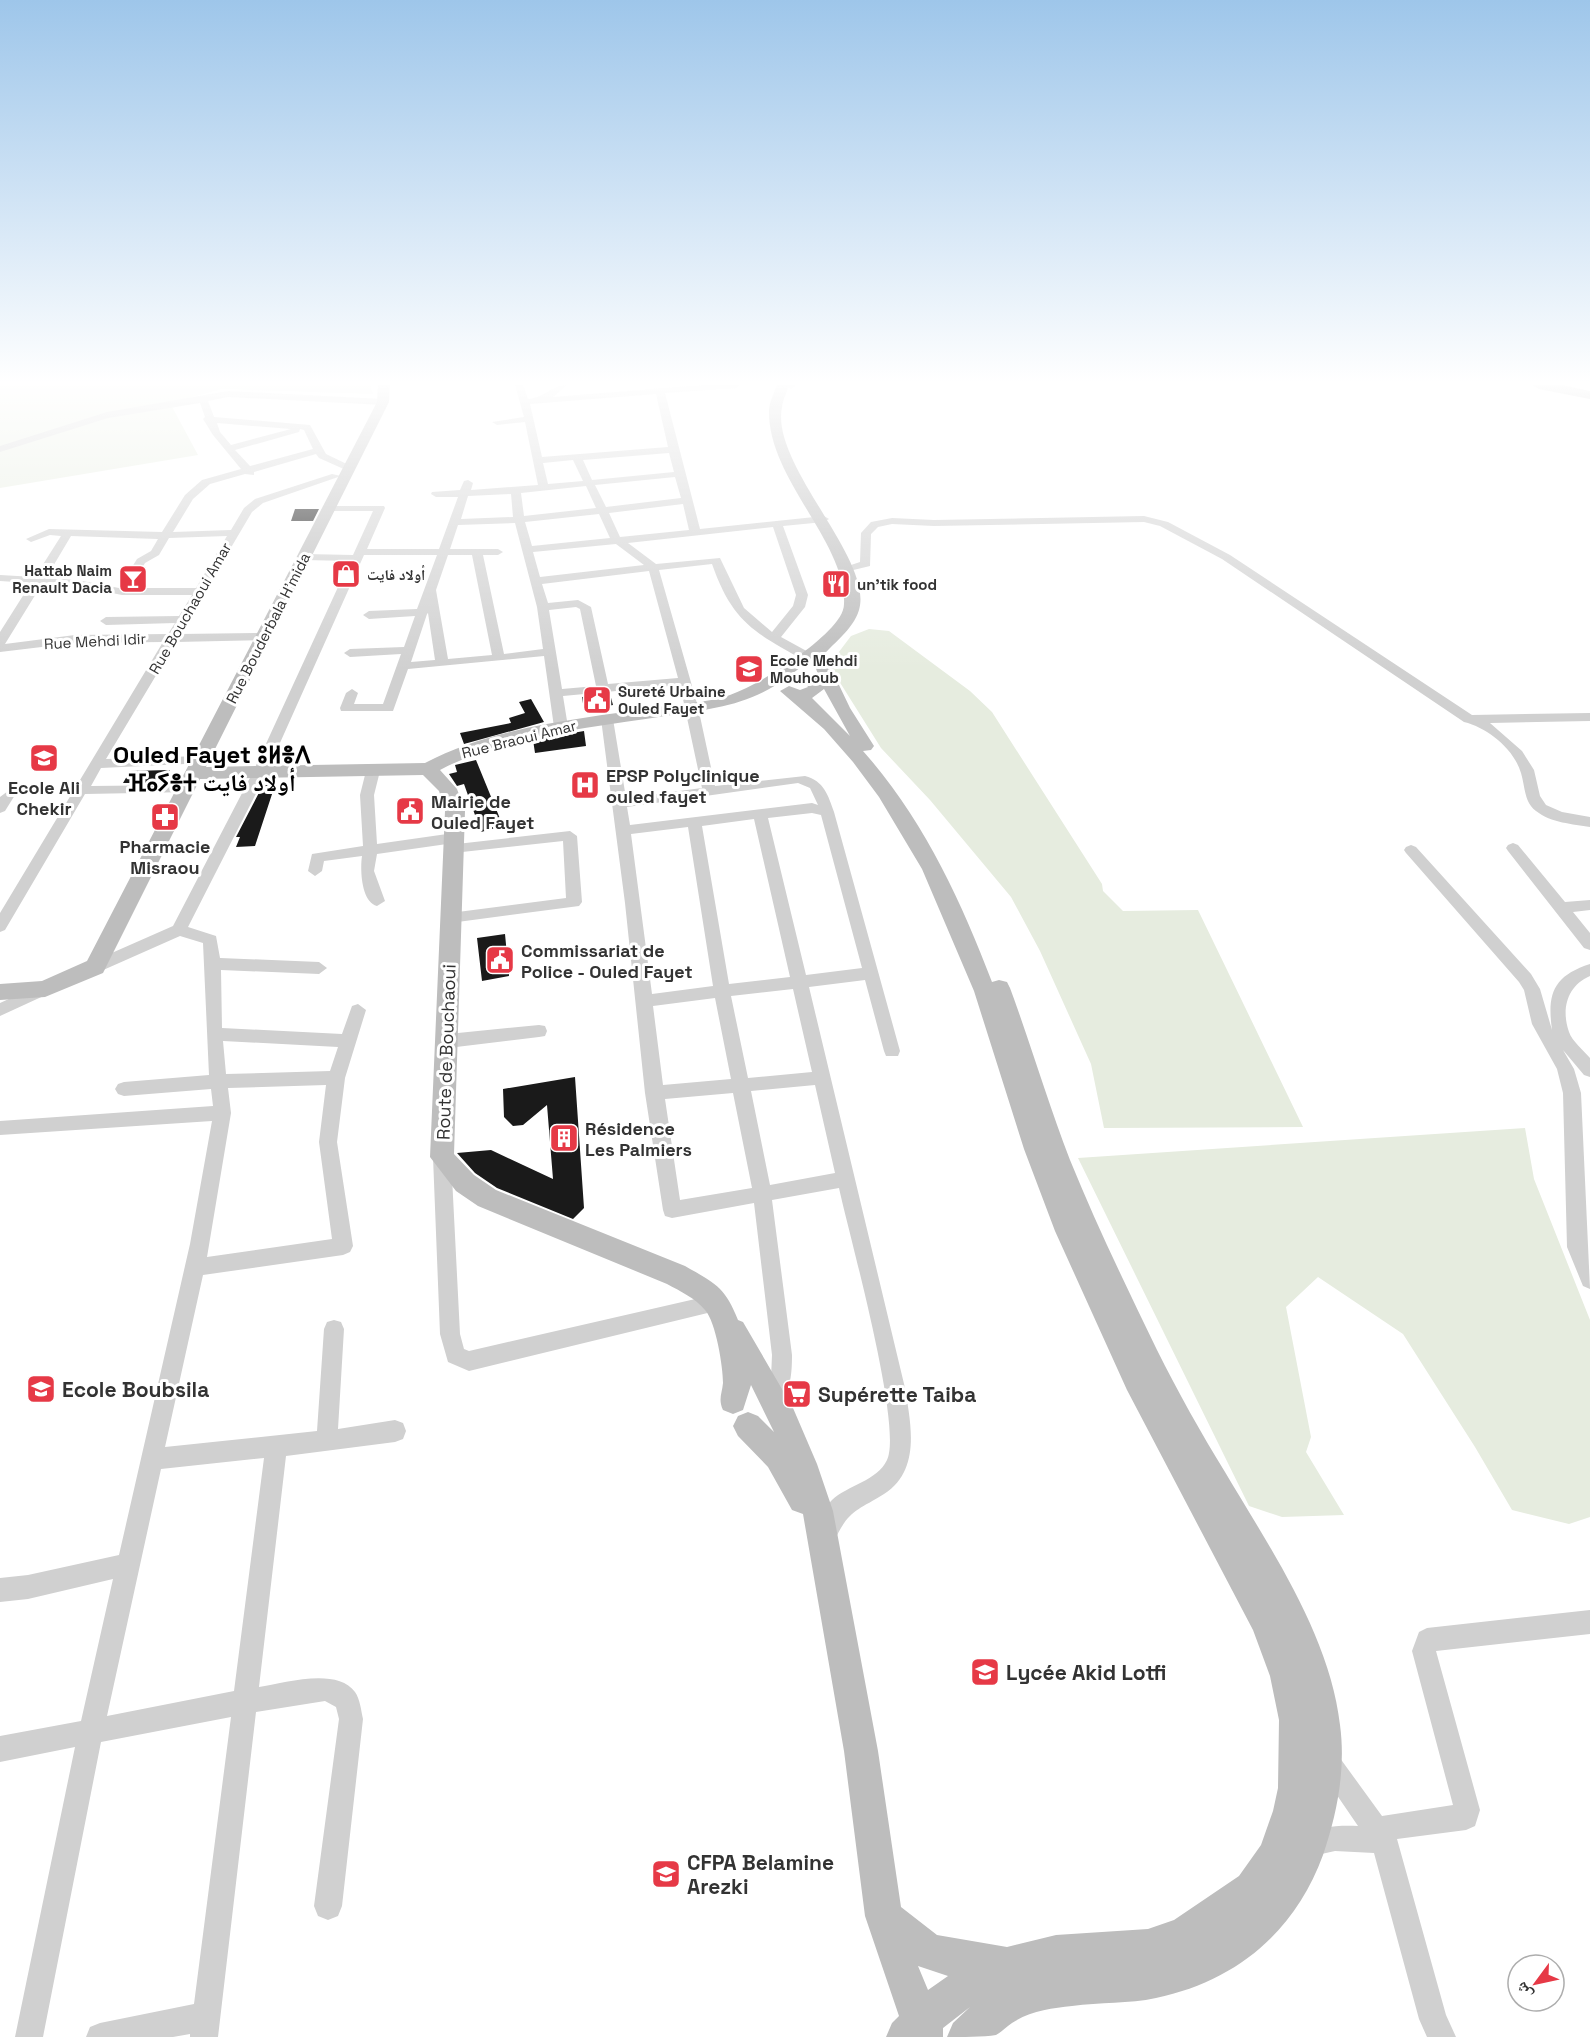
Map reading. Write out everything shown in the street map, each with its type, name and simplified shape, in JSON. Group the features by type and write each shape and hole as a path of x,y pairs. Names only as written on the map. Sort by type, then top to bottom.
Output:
{"main road":[{"name":"Rue Bouderbala H'mida","path":"96,967 329,508 340,480"},
{"path":"754,691 806,676 847,620 852,606 852,587 848,568 796,480"},
{"path":"754,691 806,676"},
{"path":"806,676 865,746 918,819 965,908 999,986 1051,1143 1116,1291 1174,1413 1291,1620 1320,1706 1323,1785 1308,1844 1296,1876 1276,1908 1247,1937 1203,1962 1159,1979 1047,1989 1016,1997 995,2010 967,2037"},
{"path":"733,1400 741,1389 748,1386 762,1388 771,1397 808,1477 818,1511 822,1545 861,1751 885,1916 914,2033 972,1983 1005,1965 1063,1952 1153,1948 1228,1908 1255,1886 1276,1854 1290,1814 1298,1767 1298,1722 1287,1676 1270,1629 1150,1410 1065,1222 1028,1123 969,949 938,885 914,837 878,779 826,721 806,676"},
{"name":"Rue Braoui Amar","path":"428,769 460,752 607,719 733,700 754,691"},
{"path":"194,774 428,769"},
{"name":"Route de Bouchaoui","path":"428,769 448,789 455,811 442,1157 465,1183 487,1198 676,1275 721,1311"},
{"path":"0,992 45,989 96,967"},
{"path":"721,1311 766,1380 774,1405 769,1419 755,1427 748,1426"},
{"path":"721,1311 734,1355 737,1384 733,1413 736,1419 748,1426 778,1458 792,1478 822,1545"},
{"path":"885,1916 902,1936 922,1951 954,1959 1005,1965"}],"street":[{"path":"122,592 141,561 155,553 186,500 206,482 214,480"},
{"name":"Rue Bouchaoui Amar","path":"0,926 248,510 259,501 320,480"},
{"path":"542,480 544,488"},
{"path":"436,494 466,488 516,490 610,480"},
{"path":"681,480 695,531"},
{"path":"588,482 616,539 653,567 692,707 709,790"},
{"path":"352,693 346,708 388,708 466,488"},
{"path":"516,490 519,520 526,550 538,581 543,607 561,728"},
{"path":"454,522 519,520 686,501"},
{"path":"96,967 179,930 260,772 380,508 329,508"},
{"path":"526,550 616,539 821,520"},
{"path":"848,568 866,564 866,533 875,524 884,522 1154,521 1226,557 1460,715 1475,719 1493,729 1519,755 1527,771 1535,802 1540,808 1556,815 1590,822"},
{"path":"774,638 799,607 802,596 777,523"},
{"path":"31,539 44,533 167,535 234,533"},
{"path":"0,642 68,533"},
{"path":"477,552 499,659"},
{"path":"304,557 498,552"},
{"path":"538,581 716,560 724,587 735,607 749,622 774,638 806,676"},
{"path":"3,578 77,583 122,592 200,591"},
{"path":"430,590 442,663"},
{"path":"543,607 578,603 585,607 603,690"},
{"path":"369,615 423,612"},
{"path":"106,621 184,619"},
{"name":"Rue Mehdi Idir","path":"0,648 75,639 263,637"},
{"path":"351,653 409,650"},
{"path":"403,666 499,659 551,652"},
{"path":"556,693 685,681"},
{"path":"1475,719 1590,717"},
{"path":"607,719 625,830 654,1093 672,1210 762,1192 846,1179"},
{"path":"98,764 194,774"},
{"path":"373,771 367,795 370,850 367,871 377,901"},
{"path":"83,790 194,774"},
{"path":"621,803 709,790 806,780 819,788 892,1051"},
{"path":"0,808 8,795"},
{"path":"625,830 812,808 827,812"},
{"path":"760,815 895,1388 901,1435 896,1466 885,1480 846,1503 834,1515 822,1545"},
{"path":"694,822 722,992 762,1192 782,1355 781,1380 771,1397"},
{"path":"315,870 317,857 454,843 570,836 574,902 450,918"},
{"path":"1513,848 1590,944"},
{"path":"1411,850 1532,989 1557,1006"},
{"path":"1561,908 1590,905"},
{"path":"29,2037 91,1731 195,1267 222,1113 214,1034 213,963 210,940 179,930"},
{"path":"213,963 319,968"},
{"path":"1590,970 1581,973 1562,988 1557,1006 1561,1036 1590,1070"},
{"path":"643,1001 871,973"},
{"path":"0,1010 45,989"},
{"path":"1532,989 1540,1024 1565,1070 1572,1093 1577,1247 1581,1263 1590,1280"},
{"path":"195,1267 343,1246 328,1142 336,1078 358,1010"},
{"path":"448,1041 539,1031"},
{"path":"214,1034 348,1041"},
{"path":"124,1089 218,1081 336,1078"},
{"path":"654,1093 822,1078"},
{"path":"0,1128 222,1113"},
{"path":"442,1157 450,1334 455,1355 470,1361 721,1311"},
{"path":"327,1441 334,1329"},
{"path":"152,1459 327,1441 395,1431"},
{"path":"100,2037 206,2026 243,1702 276,1446"},
{"path":"0,1590 28,1587 129,1564"},
{"path":"1308,1844 1335,1838 1381,1835 1436,1819 1466,1817 1467,1810 1424,1651 1427,1640 1590,1622"},
{"path":"0,1749 243,1702 326,1689 341,1695 347,1701 351,1719 328,1906"},
{"path":"1323,1757 1381,1835 1433,2019 1442,2037"}],"shaded area":[{"path":"0,480 48,480 0,488"},
{"path":"869,629 889,631 970,691 992,712 1102,884 1103,891 1123,911 1198,910 1303,1127 1104,1128 1091,1064 1040,951 1011,897 930,800 881,748 829,665 851,636"},
{"path":"1525,1128 1534,1179 1590,1320 1590,1517 1569,1524 1512,1510 1403,1334 1318,1277 1286,1307 1311,1437 1306,1452 1344,1515 1282,1517 1249,1506 1078,1158"}],"building":[{"path":"295,509 319,509 313,521 291,521"},
{"name":"Sureté Urbaine Ouled Fayet","path":"610,694 613,705 584,710 582,697"},
{"path":"531,699 544,722 464,744 460,733 511,723 509,718 525,713 519,702"},
{"path":"584,731 586,746 535,753 533,740"},
{"path":"476,760 503,826 481,832 464,784 457,786 449,774 457,772 455,765"},
{"path":"170,770 164,783 123,783 130,771"},
{"path":"263,785 275,785 255,846 236,847 240,837 236,837"},
{"name":"Commissariat de Police - Ouled Fayet","path":"505,934 509,976 482,981 477,938"},
{"name":"Résidence Les Palmiers","path":"575,1077 584,1208 573,1219 497,1188 475,1173 457,1153 491,1150 553,1179 547,1105 523,1125 513,1126 504,1117 503,1089"}],"place":[{"name":"أولاد فايت","path":"346,574"},
{"name":"Hattab Naim Renault Dacia","path":"133,579"},
{"name":"un'tik food","path":"836,584"},
{"name":"Ecole Mehdi Mouhoub","path":"749,669"},
{"name":"Sureté Urbaine Ouled Fayet","path":"597,700"},
{"name":"Ecole Ali Chekir","path":"44,758"},
{"name":"EPSP Polyclinique ouled fayet","path":"585,785"},
{"name":"Mairie de Ouled Fayet","path":"410,811"},
{"name":"Pharmacie Misraou","path":"165,817"},
{"name":"Commissariat de Police - Ouled Fayet","path":"500,960"},
{"name":"Résidence Les Palmiers","path":"564,1138"},
{"name":"Ecole Boubsila","path":"41,1389"},
{"name":"Supérette Taiba","path":"797,1394"},
{"name":"Lycée Akid Lotfi","path":"985,1672"},
{"name":"CFPA Belamine Arezki","path":"666,1874"}],"district":[{"name":"Ouled Fayet ⵓⵍⴻⴷ ⴼⴰⵢⴻⵜ أولاد فايت","path":"212,768"}]}
